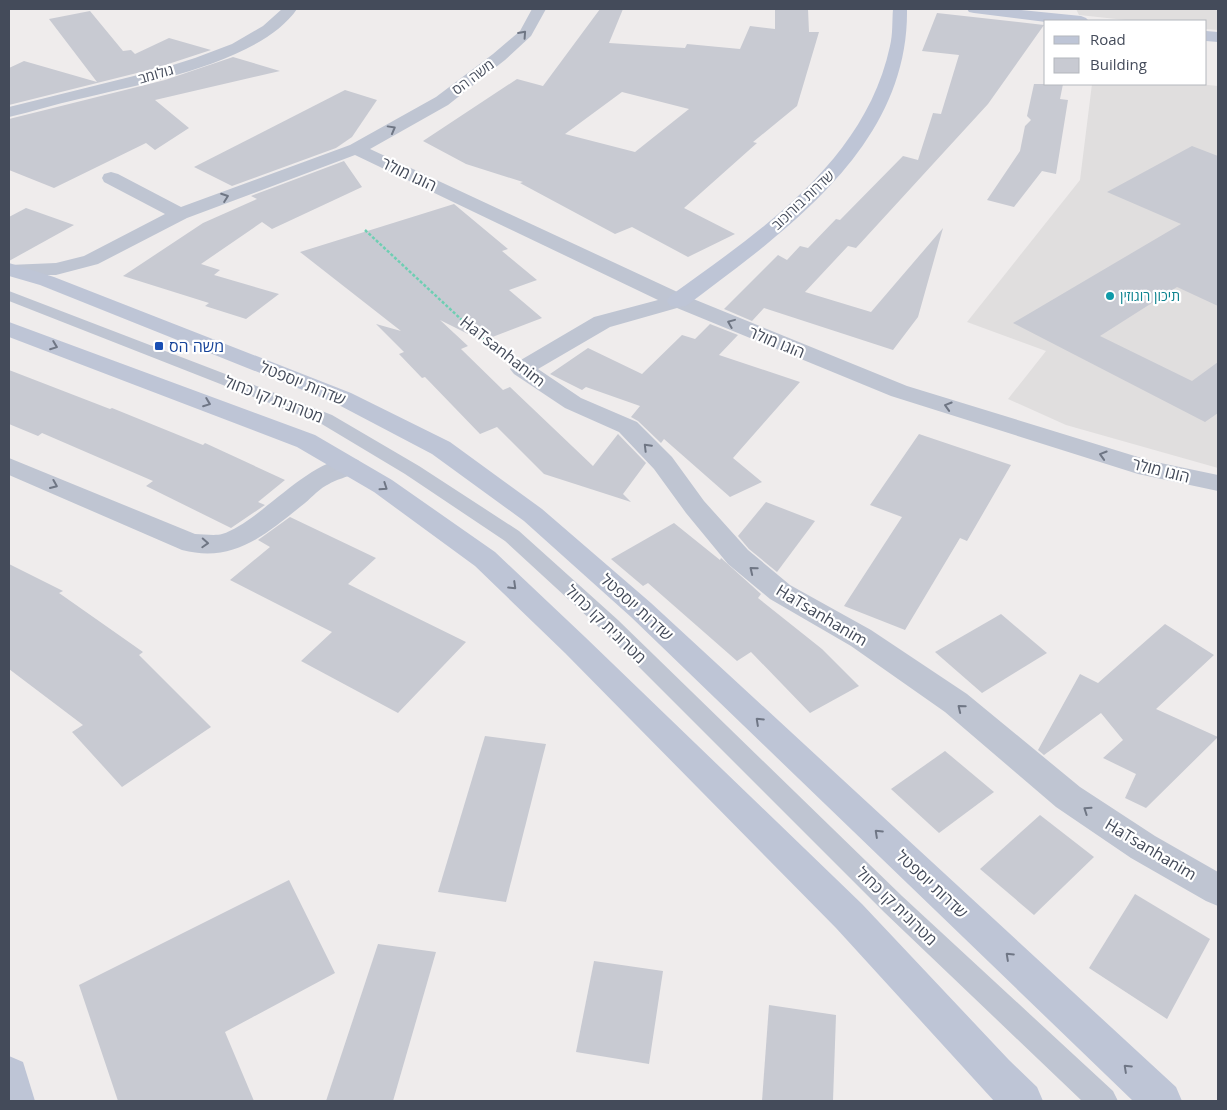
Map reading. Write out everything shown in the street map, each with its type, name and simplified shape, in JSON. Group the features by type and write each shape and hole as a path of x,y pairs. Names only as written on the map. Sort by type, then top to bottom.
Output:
{"street":[{"name":"גולומב","path":"9,112 150,76 220,54 268,30 290,9"},
{"name":"משה הס","path":"86,297 78,290 74,283 78,270 91,260 180,214 356,149 442,101 500,58 526,33 539,9"},
{"path":"898,9 915,9"},
{"name":"שדרות בורוכוב","path":"678,302 761,239 838,168 863,134 885,92 898,47 898,9"},
{"path":"974,9 1072,20"},
{"name":"הוגו מולר","path":"356,149 678,302 899,391 1146,468 1218,483"},
{"path":"111,178 180,214"},
{"name":"משה הס","path":"10,279 91,260"},
{"name":"שדרות יוספטל","path":"10,279 86,297 343,398 441,448 533,515 648,616 1162,1101"},
{"path":"522,369 602,322 678,302"},
{"path":"9,329 306,440 383,486 485,559 582,652 849,916 994,1074 1023,1101"},
{"name":"HaTsanhanim","path":"522,369 574,403 628,427 663,462 695,507 738,557 780,592 861,638 956,703 1068,797 1143,847 1218,890"},
{"path":"9,466 192,543 224,544 254,530 319,478 349,466"},
{"path":"9,1076 15,1101"}],"lane":[{"name":"מטרונית קו כחול","path":"10,279 326,419 412,470 512,536 611,626 886,897 1103,1101"}],"path":[{"name":"HaTsanhanim","path":"365,230 477,334 522,369"}],"shaded area":[{"path":"1076,9 1218,9 1218,30 1207,29 1207,20 1126,20 1079,15"},
{"path":"1092,85 1218,86 1218,468 1066,425 1008,399 1046,351 967,322 1080,180"}],"building":[{"path":"600,9 623,9 609,43 685,48 687,44 740,49 750,26 775,29 775,9 808,9 809,32 819,32 797,106 753,142 757,143 684,208 735,234 688,257 632,227 615,234 520,183 523,182 466,164 423,141 517,79 543,86","holes":["622,92 689,109 635,152 565,134"]},
{"path":"90,11 123,51 131,50 135,54 169,38 211,50 153,69 9,105 9,68 24,61 97,82 49,19"},
{"path":"937,13 1044,25 988,104 856,248 848,246 805,292 871,312 943,228 918,317 893,350 764,308 752,321 724,309 778,255 787,260 800,246 808,248 836,219 840,220 903,156 918,160 933,113 941,114 959,55 922,51"},
{"path":"233,57 280,71 155,100 189,128 155,150 146,143 54,188 9,170 9,119 165,80"},
{"path":"1034,84 1063,85 1060,99 1068,100 1056,174 1042,171 1014,207 987,200 1020,151 1025,126 1031,120 1027,116"},
{"path":"345,90 377,100 352,137 336,148 232,186 194,167"},
{"name":"תיכון רוגוזין","path":"1192,146 1218,156 1218,306 1177,287 1100,336 1192,381 1218,362 1218,413 1205,422 1013,323 1181,224 1107,192"},
{"path":"344,161 362,187 272,229 262,222 201,264 220,270 214,275 279,294 246,319 205,306 209,303 123,276 203,223 257,199 251,196"},
{"path":"454,204 508,249 502,251 537,280 509,290 542,318 482,341 440,320 468,346 461,349 503,390 510,387 593,466 618,434 646,463 623,494 631,502 544,474 497,427 480,434 425,377 422,378 399,354 404,352 376,324 401,331 300,252"},
{"path":"26,208 74,225 9,261 9,217"},
{"path":"710,324 738,335 719,355 800,382 733,458 762,482 730,497 664,439 661,443 638,421 631,417 640,406 586,387 582,390 550,374 588,348 642,374 682,335 695,339"},
{"path":"9,370 110,409 112,408 203,445 205,443 285,480 258,502 265,505 231,528 146,486 153,481 42,433 38,436 9,424"},
{"path":"919,434 1011,465 967,541 960,538 905,630 844,606 902,517 870,505"},
{"path":"766,502 815,521 777,572 749,549 738,536"},
{"path":"290,517 376,558 348,584 466,642 398,713 301,661 332,632 230,580 270,547 258,540"},
{"path":"674,523 720,560 721,558 761,594 758,598 822,649 859,686 810,713 751,652 737,661 648,583 643,586 611,559"},
{"path":"9,564 63,591 59,593 143,652 139,655 211,727 122,787 72,732 83,725 9,669"},
{"path":"1001,614 1047,653 982,693 935,652"},
{"path":"1165,624 1214,655 1156,709 1218,737 1146,808 1125,798 1136,774 1103,758 1123,740 1101,713 1044,755 1038,750 1080,674 1098,683"},
{"path":"485,736 546,744 506,902 438,892"},
{"path":"945,751 994,792 939,833 891,789"},
{"path":"1040,815 1094,857 1034,915 980,869"},
{"path":"289,880 335,973 225,1032 254,1101 118,1101 79,985"},
{"path":"1135,894 1210,939 1167,1019 1089,968"},
{"path":"378,944 436,952 393,1101 326,1101"},
{"path":"594,961 663,971 649,1064 576,1052"},
{"path":"769,1005 836,1015 833,1101 762,1101"}],"place":[{"name":"תיכון רוגוזין","path":"1110,296"},
{"name":"משה הס","path":"159,346"}]}
